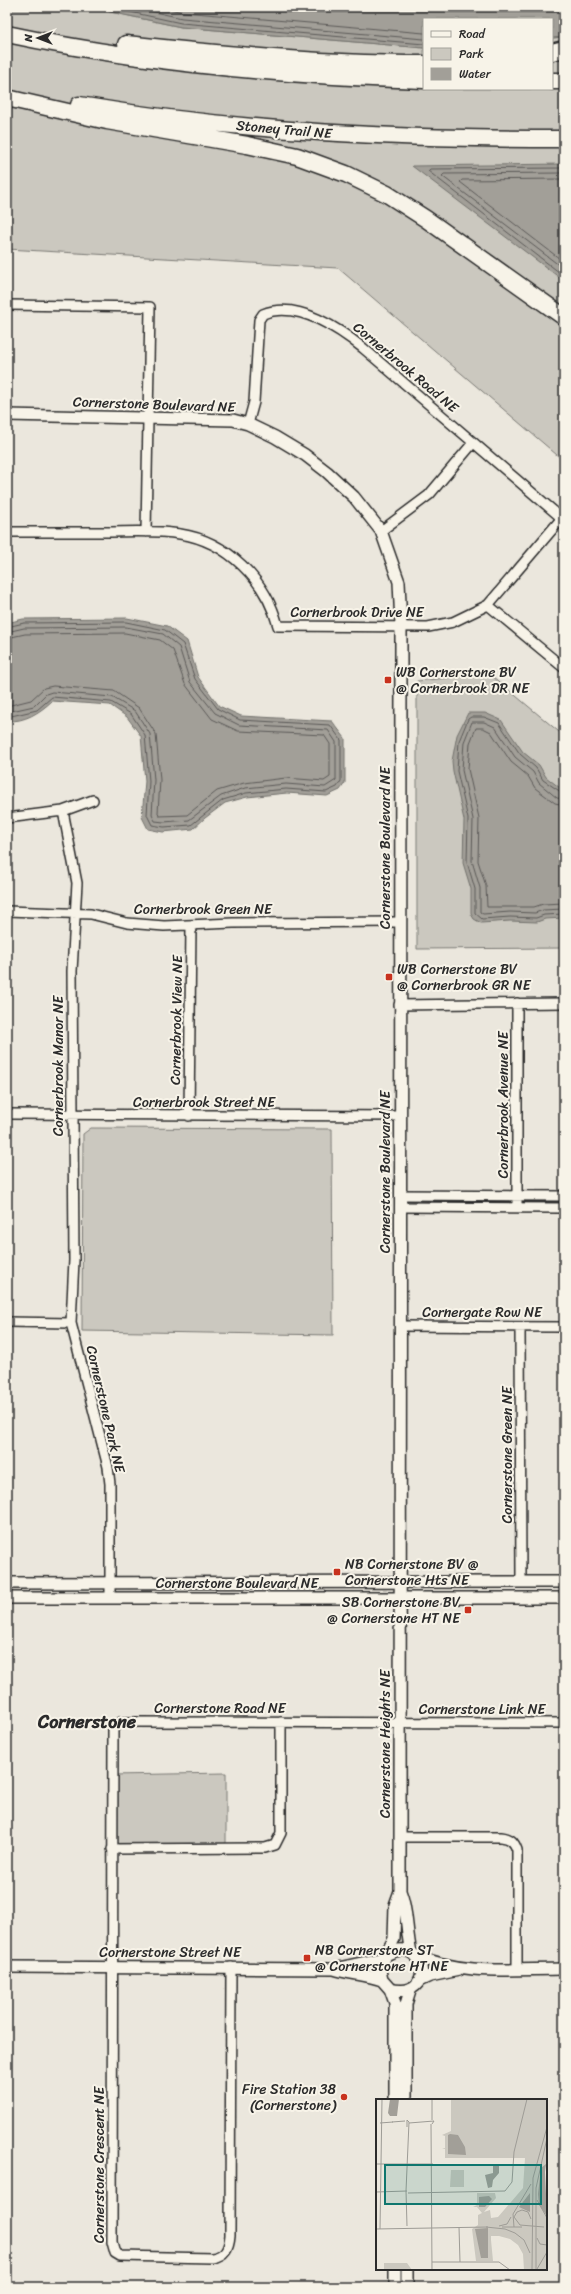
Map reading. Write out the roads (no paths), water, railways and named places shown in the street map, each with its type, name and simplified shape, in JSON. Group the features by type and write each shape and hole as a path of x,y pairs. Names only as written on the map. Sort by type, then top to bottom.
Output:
{"highway":[{"path":"7,34 170,61 336,77 423,80"},
{"path":"27,38 99,41 254,56 380,64 423,64"},
{"path":"553,52 564,49"},
{"path":"553,81 564,81"},
{"name":"Stoney Trail NE","path":"7,90 110,110 300,132 354,135 564,139"},
{"path":"7,98 107,121 247,145 297,156 346,174 387,194 426,219 564,317"}],"street":[{"path":"7,305 150,307 146,532"},
{"name":"Cornerbrook Road NE","path":"248,424 254,402 258,326 263,314 276,311 313,317 342,332 563,519"},
{"name":"Cornerstone Boulevard NE","path":"7,415 212,419 248,424 276,437 327,472 354,497 381,530 399,582 401,625 400,1582"},
{"path":"381,530 429,494 473,443"},
{"name":"Cornerbrook Drive NE","path":"7,532 146,532 180,534 219,548 254,577 274,612 278,626 401,625 428,627 453,622 488,605 563,519"},
{"path":"488,605 564,668"},
{"path":"7,818 63,811 93,800"},
{"name":"Cornerbrook Manor NE","path":"63,811 77,883 72,971 74,1260 71,1323"},
{"name":"Cornerbrook Green NE","path":"7,911 91,914 144,925 400,922"},
{"name":"Cornerbrook View NE","path":"189,1116 191,925"},
{"name":"Cornerbrook Avenue NE","path":"517,1003 517,1208"},
{"path":"400,1005 564,1003"},
{"name":"Cornerbrook Street NE","path":"7,1114 72,1116 400,1116"},
{"path":"400,1195 564,1196"},
{"path":"400,1207 564,1208"},
{"path":"7,1322 71,1323"},
{"name":"Cornerstone Park NE","path":"71,1323 108,1467 110,1598"},
{"name":"Cornergate Row NE","path":"400,1326 564,1327"},
{"name":"Cornerstone Green NE","path":"520,1326 521,1582"},
{"name":"Cornerstone Heights NE","path":"395,2099 395,2003 380,1970 394,1939 395,1905 400,1891 400,1582"},
{"name":"Cornerstone Boulevard NE","path":"7,1583 564,1582"},
{"name":"Cornerstone Boulevard NE","path":"7,1598 564,1598"},
{"name":"Cornerstone Road NE","path":"113,1967 111,1740 113,1728 116,1725 128,1722 400,1723"},
{"path":"112,1849 265,1848 275,1845 281,1833 281,1722"},
{"name":"Cornerstone Link NE","path":"400,1723 564,1723"},
{"path":"400,1837 501,1837 511,1840 515,1844 517,1850 517,1969"},
{"name":"Cornerstone Heights NE","path":"400,1891 405,1904 406,1934 413,1954 421,1964 415,1985 406,2004 406,2099"},
{"path":"386,1956 399,1950 429,1961 461,1969"},
{"name":"Cornerstone Street NE","path":"334,1969 386,1956"},
{"name":"Cornerstone Street NE","path":"7,1967 231,1967 334,1969 348,1973 364,1974 386,1985"},
{"name":"Cornerstone Crescent NE","path":"113,1967 113,2248 115,2253 126,2257 205,2258 222,2255 226,2251 230,2241 231,1967"},
{"path":"386,1985 404,1991 430,1976 461,1969 564,1969"},
{"path":"395,2270 395,2287"},
{"path":"407,2270 407,2287"}],"water":[{"path":"87,7 564,7 564,37 553,38 553,18 423,18 423,48 181,27"},
{"path":"564,164 564,281 412,166"},
{"path":"127,618 167,626 187,641 198,677 219,706 241,716 332,721 345,738 345,783 340,790 327,796 287,793 247,797 225,803 193,829 163,832 148,829 142,817 145,781 141,736 127,717 110,705 52,701 31,716 20,720 7,721 7,623 23,619"},
{"path":"468,713 485,713 501,720 523,752 539,765 546,777 564,791 564,918 545,919 537,922 510,921 481,923 474,919 471,914 471,889 463,863 464,820 452,761 457,735"}],"place":[{"name":"WB Cornerstone BV @ Cornerbrook DR NE","path":"388,680"},
{"name":"WB Cornerstone BV @ Cornerbrook GR NE","path":"389,977"},
{"name":"NB Cornerstone BV @ Cornerstone Hts NE","path":"337,1572"},
{"name":"SB Cornerstone BV @ Cornerstone HT NE","path":"468,1610"},
{"name":"NB Cornerstone ST @ Cornerstone HT NE","path":"307,1958"},
{"name":"Fire Station 38 (Cornerstone)","path":"344,2097"}],"district":[{"name":"Cornerstone","path":"87,1722"}]}
